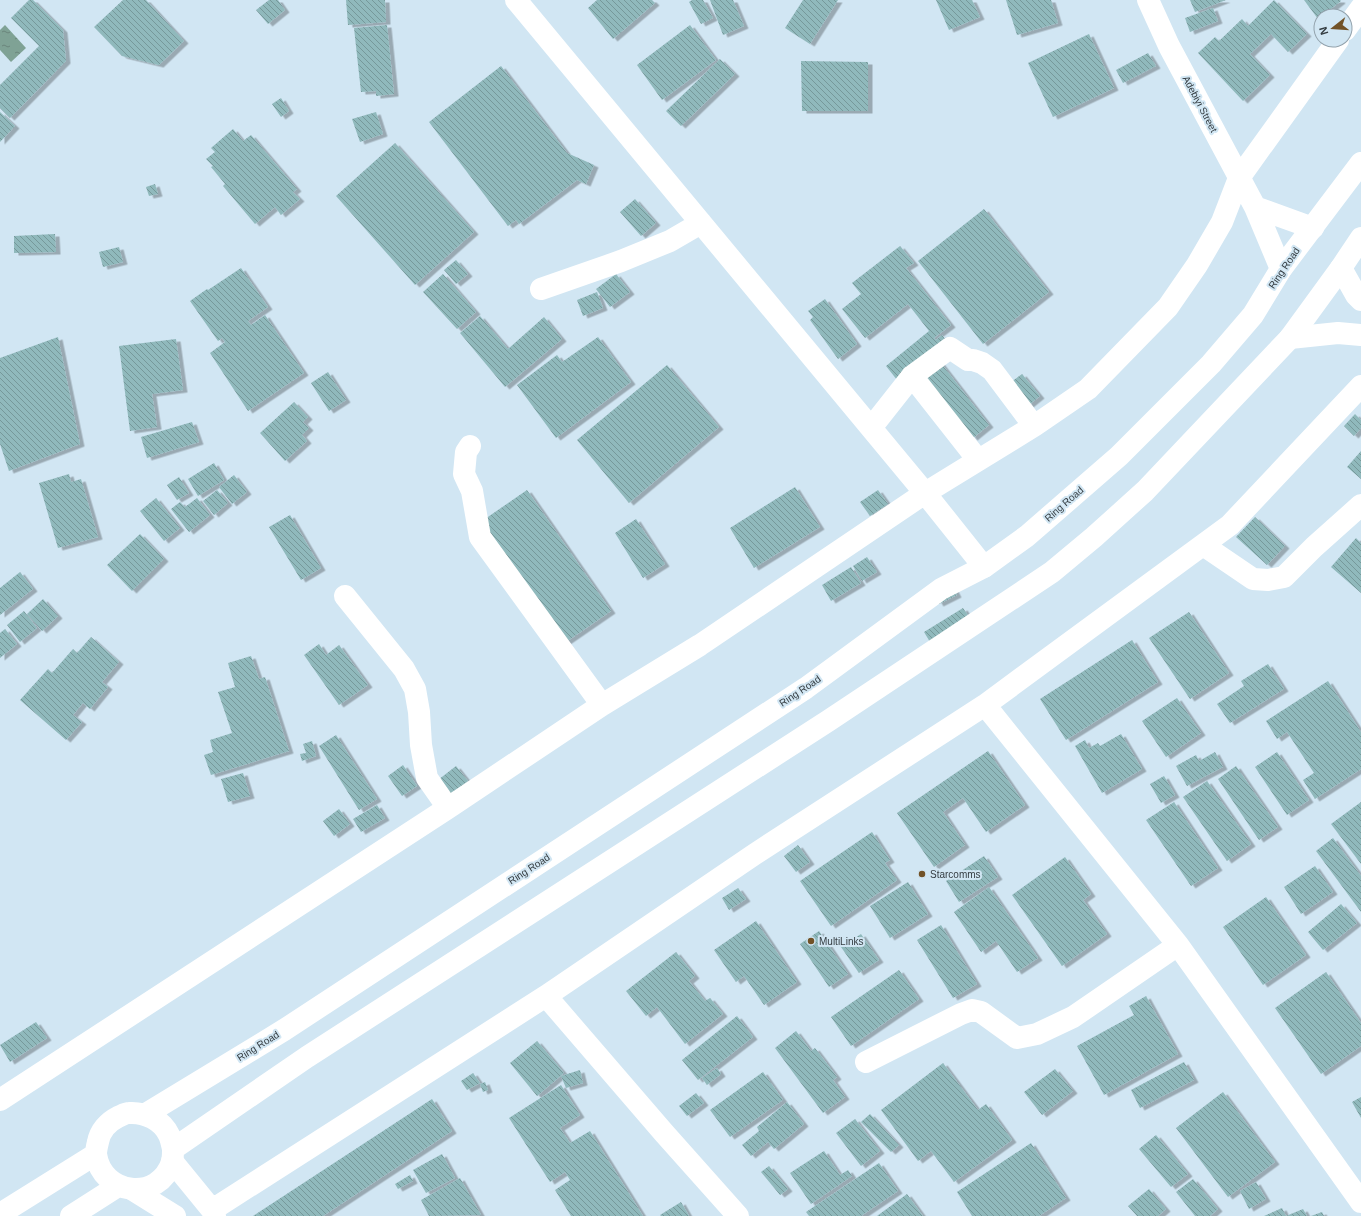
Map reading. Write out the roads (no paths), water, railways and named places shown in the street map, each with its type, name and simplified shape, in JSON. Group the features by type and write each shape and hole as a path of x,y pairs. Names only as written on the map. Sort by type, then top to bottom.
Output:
{"street":[{"path":"516,0 925,493 984,567"},
{"name":"Adebiyi Street","path":"1148,0 1169,46 1255,207 1281,269"},
{"path":"1353,19 1361,8"},
{"path":"0,1100 448,808 602,705 700,645 925,493 1034,426 1088,389 1168,307 1197,265 1222,222 1239,178 1332,48"},
{"name":"Ring Road","path":"146,1114 284,1030 806,688 941,588 984,567 1027,536 1119,456 1211,364 1253,315 1281,269 1361,162"},
{"path":"1255,207 1313,228"},
{"path":"541,289 621,261 670,241 701,223"},
{"path":"71,1216 125,1188 149,1187 164,1177 172,1155 307,1057 828,721 1052,572 1145,491 1290,338 1361,238"},
{"path":"1341,268 1361,300"},
{"path":"1290,338 1338,333 1361,335"},
{"path":"871,428 912,376 950,348 968,360 982,363 992,370 1034,426"},
{"path":"912,376 978,460"},
{"path":"175,1216 125,1188 103,1173 96,1154 99,1135 111,1120 128,1113 146,1114 160,1122 169,1134 172,1155 213,1213 546,996 755,854 985,705 1230,525 1361,386"},
{"path":"470,446 466,452 464,474 472,491 480,537 602,705"},
{"path":"1203,545 1253,579 1268,580 1284,577 1314,547 1361,505"},
{"path":"345,596 404,669 415,689 419,712 421,745 427,778 448,808"},
{"path":"985,705 1178,945 1361,1202"},
{"path":"866,1062 961,1014 972,1010 981,1012 1017,1038 1037,1034 1073,1017 1178,945"},
{"path":"546,996 738,1216"},
{"path":"0,1214 96,1154"}],"water":[{"path":"5,25 26,48 11,62 0,50 0,30"}],"place":[{"name":"Starcomms","path":"922,874"},
{"name":"MultiLinks","path":"811,941"}]}
